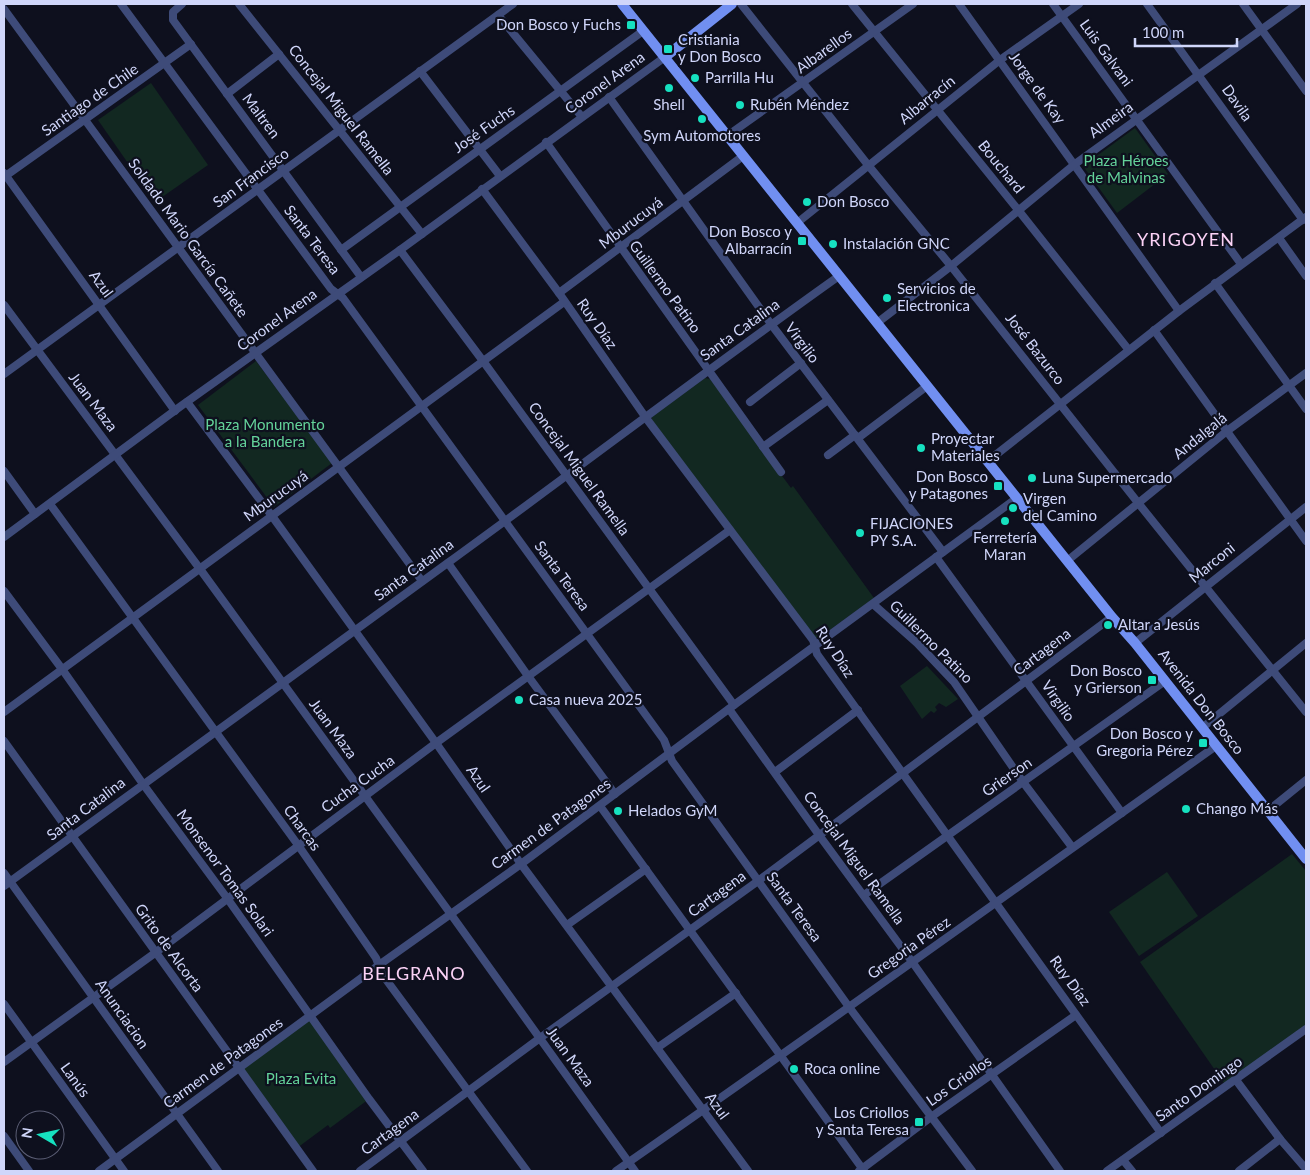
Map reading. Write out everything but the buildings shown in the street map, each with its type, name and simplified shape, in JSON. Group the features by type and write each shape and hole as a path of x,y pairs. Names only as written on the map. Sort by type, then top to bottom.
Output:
{"main road":[{"name":"Avenida Don Bosco","path":"622,4 1067,561 1269,810 1306,859"},
{"path":"665,57 734,4"}],"street":[{"name":"Santa Teresa","path":"121,4 331,288 343,298 422,406 664,740 672,761 758,881 931,1118 972,1171"},
{"name":"Maltren","path":"182,4 173,12 173,20 361,277"},
{"name":"Concejal Miguel Ramella","path":"239,4 422,234"},
{"name":"San Francisco","path":"4,374 513,4"},
{"name":"José Bazurco","path":"734,4 804,83 1306,712"},
{"name":"Bouchard","path":"852,4 1019,210 1128,349"},
{"name":"Albarellos","path":"727,136 913,4"},
{"name":"Jorge de Kay","path":"959,4 1179,311"},
{"name":"Luis Galvani","path":"1053,4 1241,264"},
{"name":"Albarracín","path":"797,223 1000,60 1079,4"},
{"name":"Davila","path":"1147,4 1305,218"},
{"path":"1243,4 1306,91"},
{"name":"Almeira","path":"877,323 951,266 1075,164 1297,4"},
{"name":"Soldado Mario García Cañete","path":"4,9 422,581"},
{"path":"498,15 582,116"},
{"name":"José Fuchs","path":"341,250 643,31"},
{"name":"Santiago de Chile","path":"4,176 191,44"},
{"path":"227,94 279,54"},
{"name":"Coronel Arena","path":"4,537 187,402 665,57"},
{"path":"420,71 500,176"},
{"name":"Virgilio","path":"609,97 682,202 940,554 1027,682 1122,812"},
{"name":"Guillermo Patino","path":"546,142 780,472"},
{"name":"Mburucuyá","path":"559,293 743,156"},
{"name":"Azul","path":"4,176 100,305 175,411"},
{"name":"Ruy Díaz","path":"482,189 559,293 646,418 813,640 817,654 1161,1133"},
{"path":"988,461 1128,349 1305,218"},
{"path":"1279,238 1306,276"},
{"name":"Concejal Miguel Ramella","path":"400,250 650,588 819,835 913,963 1060,1171"},
{"name":"Santa Catalina","path":"7,884 839,276"},
{"path":"1215,283 1306,409"},
{"name":"Mburucuyá","path":"4,712 132,616 200,569 564,302"},
{"name":"Juan Maza","path":"4,306 200,569 636,1171"},
{"path":"1154,330 1306,542"},
{"path":"750,402 800,363"},
{"name":"Andalgalá","path":"1067,561 1227,431 1306,373"},
{"path":"828,456 927,386"},
{"path":"763,447 828,400"},
{"name":"Azul","path":"187,402 436,743 520,864 748,1171"},
{"path":"4,471 34,514"},
{"name":"Carmen de Patagones","path":"99,1171 450,913 600,806 731,707 1017,498"},
{"name":"Charcas","path":"50,504 298,845 376,958 382,974 527,1171"},
{"name":"Marconi","path":"1135,643 1306,506"},
{"name":"Cucha Cucha","path":"4,1062 155,953 365,795 730,530"},
{"path":"448,563 615,794"},
{"name":"Monsenor Tomas Solari","path":"4,591 423,1171"},
{"name":"Guillermo Patino","path":"873,604 917,643 954,682 1023,782 1072,848"},
{"name":"Cartagena","path":"360,1171 758,881 1112,617"},
{"path":"1202,728 1306,643"},
{"name":"Grierson","path":"864,895 1165,681"},
{"path":"775,772 858,710"},
{"name":"Grito de Alcorta","path":"4,741 313,1171"},
{"name":"Gregoria Pérez","path":"616,1171 913,963 1216,746"},
{"path":"1269,810 1306,780"},
{"path":"600,806 862,1170"},
{"path":"567,925 646,869"},
{"name":"Anunciacion","path":"4,873 7,884 93,997 218,1171"},
{"path":"656,1048 736,993"},
{"name":"Lanús","path":"4,1004 124,1171"},
{"name":"Los Criollos","path":"862,1170 1076,1014"},
{"name":"Santo Domingo","path":"1108,1171 1306,1029"},
{"path":"1236,1080 1280,1139 1306,1169"},
{"path":"4,1136 29,1171"},
{"path":"1239,1171 1280,1139"},
{"path":"1123,1160 1132,1171"}],"green space":[{"path":"151,83 208,165 155,202 98,120"},
{"name":"Plaza Héroes de Malvinas","path":"1135,128 1168,174 1117,213 1083,166"},
{"name":"Plaza Monumento a la Bandera","path":"256,361 332,463 274,507 198,405"},
{"path":"705,378 710,379 791,488 793,486 874,598 820,637 815,638 652,420 652,417"},
{"path":"927,666 958,699 946,707 939,703 935,707 937,710 934,713 931,711 922,719 900,686"},
{"path":"1292,854 1306,871 1306,1026 1226,1086 1140,962"},
{"path":"1167,872 1198,916 1139,956 1109,912"},
{"name":"Plaza Evita","path":"311,1016 369,1099 330,1128 328,1125 297,1148 239,1069"}],"place":[{"name":"Don Bosco y Fuchs","path":"631,25"},
{"name":"Cristiania y Don Bosco","path":"668,49"},
{"name":"Parrilla Hu","path":"695,78"},
{"name":"Shell","path":"669,88"},
{"name":"Rubén Méndez","path":"740,105"},
{"name":"Sym Automotores","path":"702,119"},
{"name":"Don Bosco","path":"807,202"},
{"name":"Don Bosco y Albarracín","path":"802,241"},
{"name":"Instalación GNC","path":"833,244"},
{"name":"Servicios de Electronica","path":"887,298"},
{"name":"Proyectar Materiales","path":"921,448"},
{"name":"Luna Supermercado","path":"1032,478"},
{"name":"Don Bosco y Patagones","path":"998,486"},
{"name":"Virgen del Camino","path":"1013,508"},
{"name":"Ferretería Maran","path":"1005,521"},
{"name":"FIJACIONES PY S.A.","path":"860,533"},
{"name":"Altar a Jesús","path":"1108,625"},
{"name":"Don Bosco y Grierson","path":"1152,680"},
{"name":"Casa nueva 2025","path":"519,700"},
{"name":"Don Bosco y Gregoria Pérez","path":"1203,743"},
{"name":"Chango Más","path":"1186,809"},
{"name":"Helados GyM","path":"618,811"},
{"name":"Roca online","path":"794,1069"},
{"name":"Los Criollos y Santa Teresa","path":"919,1122"}],"district":[{"name":"YRIGOYEN","path":"1186,240"},
{"name":"BELGRANO","path":"414,974"}]}
